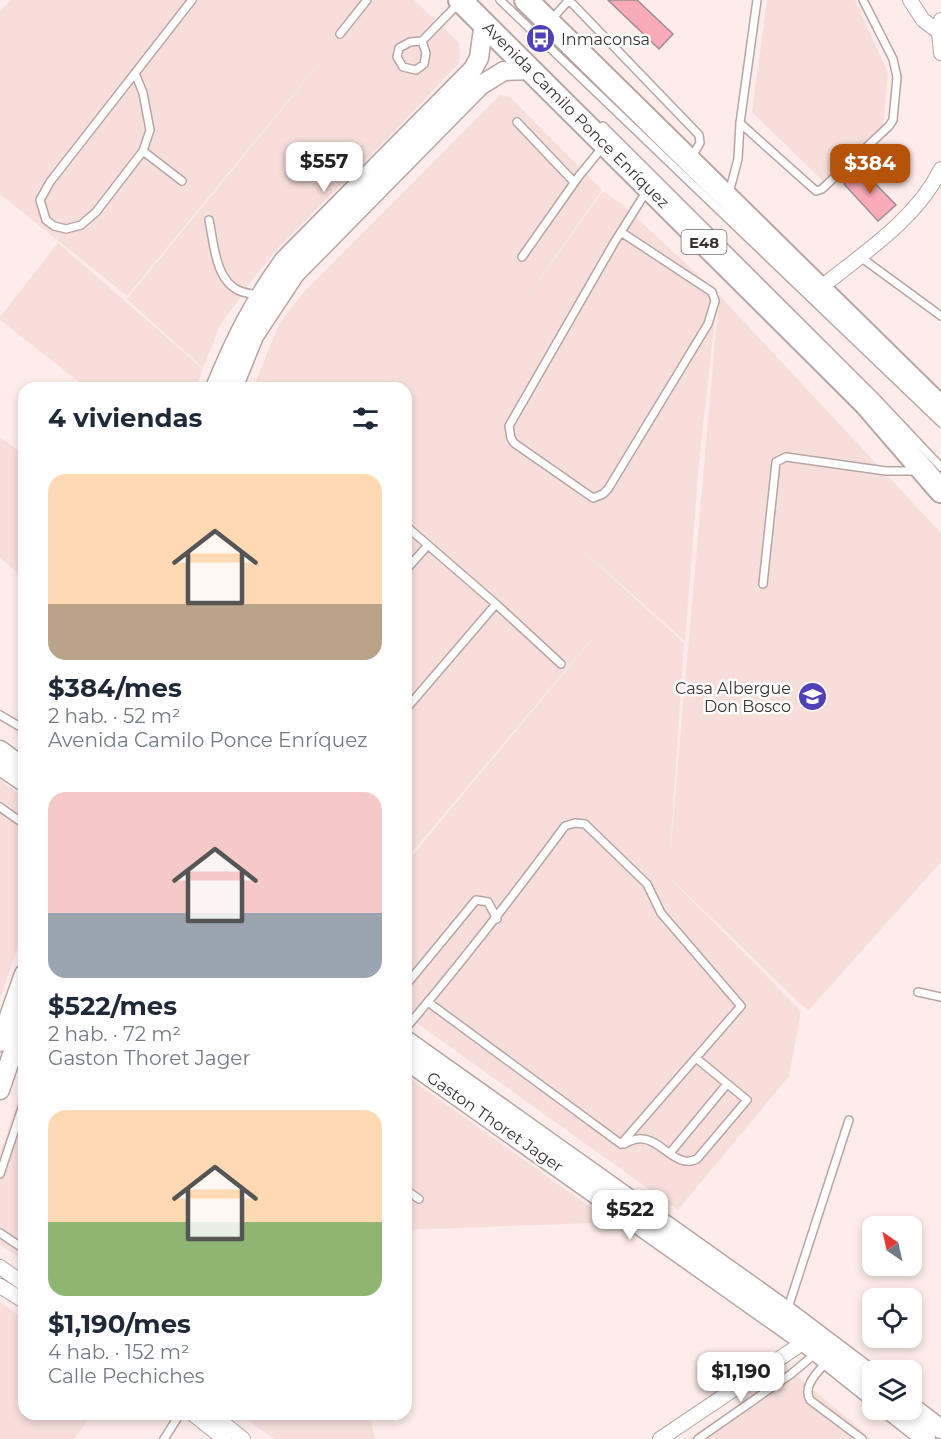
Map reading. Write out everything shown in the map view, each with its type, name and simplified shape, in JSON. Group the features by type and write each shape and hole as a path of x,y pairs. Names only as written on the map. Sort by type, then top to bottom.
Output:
{"main road":[{"name":"Avenida Camilo Ponce Enríquez","path":"460,0 532,70 602,133 649,187 932,469 941,491"},
{"name":"E48","path":"526,0 941,408"}],"street":[{"path":"910,0 923,20 940,26 941,53"},
{"path":"218,382 234,339 258,295 284,260 473,69 479,58 484,22"},
{"path":"238,382 254,336 296,274 481,85 504,71 532,70"},
{"path":"819,289 897,225 919,203 941,170"},
{"path":"0,750 18,764"},
{"path":"0,766 18,778"},
{"path":"0,1042 18,991"},
{"path":"0,1088 18,1036"},
{"name":"Gaston Thoret Jager","path":"412,1045 787,1311 862,1368"},
{"name":"Gaston Thoret Jager","path":"412,1064 816,1352 862,1388"},
{"path":"0,1267 18,1280"},
{"path":"0,1286 18,1297"},
{"path":"660,1439 816,1352"},
{"path":"922,1415 941,1430"},
{"path":"200,1420 224,1439"},
{"path":"219,1420 243,1439"},
{"path":"902,1420 926,1439"}],"lane":[{"path":"135,73 143,93 150,130 143,151 96,212 81,225 66,229 54,226 46,220 40,200 50,182 135,73 192,0"},
{"path":"340,34 367,0"},
{"path":"422,41 426,53 424,64 416,70 403,66 397,57 399,48 410,42 422,41 460,0"},
{"name":"Avenida Camilo Ponce Enríquez","path":"500,0 941,423"},
{"path":"549,22 569,0 699,135 700,143 690,160"},
{"path":"728,197 738,159 740,123 756,0"},
{"path":"740,123 816,191 822,189 889,126 893,120 897,77 892,59 864,0"},
{"path":"517,122 574,182"},
{"path":"522,257 574,182 602,133"},
{"name":"Avenida Camilo Ponce Enríquez","path":"602,133 874,396 932,469"},
{"path":"143,151 182,181"},
{"path":"621,232 712,291 715,301 708,324 608,489 593,498 514,443 510,438 508,426 621,232 649,187"},
{"path":"209,220 222,274 228,284 240,291 258,295"},
{"path":"859,256 941,316"},
{"path":"763,584 776,462 780,458 886,471 932,469"},
{"path":"412,531 561,664"},
{"path":"412,563 428,545"},
{"path":"412,702 496,604"},
{"path":"0,715 18,726"},
{"path":"0,807 18,820"},
{"path":"412,1021 497,919 565,826 575,822 585,824 647,884 661,913 741,1006 621,1144"},
{"path":"412,978 476,900 488,902 497,919"},
{"path":"918,992 941,997"},
{"path":"428,1002 621,1144"},
{"path":"621,1144 639,1138 651,1141 682,1161 690,1162 697,1159 747,1100 696,1058"},
{"path":"670,1153 728,1084"},
{"path":"0,1174 18,1120"},
{"path":"787,1311 849,1120"},
{"path":"412,1194 418,1199"},
{"path":"0,1233 18,1245"},
{"path":"698,1439 791,1374 816,1352"},
{"path":"816,1352 812,1380 806,1394 810,1400 862,1439"},
{"path":"164,1439 176,1420"}],"shaded area":[{"path":"10,0 414,0 459,43 460,57 458,64 281,245 255,276 220,326 203,368 127,299 340,38 127,296 0,194 0,12"},
{"path":"767,0 855,0 888,73 883,127 826,184 752,112"},
{"path":"500,95 510,97 602,190 519,308 603,191 624,206 712,288 717,300 699,462 685,641 573,542 684,643 670,855 719,295 941,533 941,862 808,1011 668,876 801,1011 789,1076 678,1210 412,1020 412,856 612,615 412,852 412,382 255,382 280,322 304,292"},
{"path":"58,243 203,369 198,382 79,382 0,320 0,317"},
{"path":"0,437 18,450 18,573 0,558"},
{"path":"0,780 18,793 18,946 0,998"},
{"path":"412,1080 599,1213 592,1223 412,1230"},
{"path":"18,1099 18,1257 0,1245 0,1154"},
{"path":"0,1302 18,1315 18,1420 88,1420 74,1439 0,1439"},
{"path":"790,1370 872,1439 688,1439"},
{"path":"248,1420 371,1420 375,1439 274,1439"}],"building":[{"path":"608,0 637,0 673,34 659,49"},
{"path":"860,168 896,205 878,221 844,184"}],"place":[{"name":"Inmaconsa","path":"540,39"},
{"name":"Casa Albergue Don Bosco","path":"812,697"}]}
